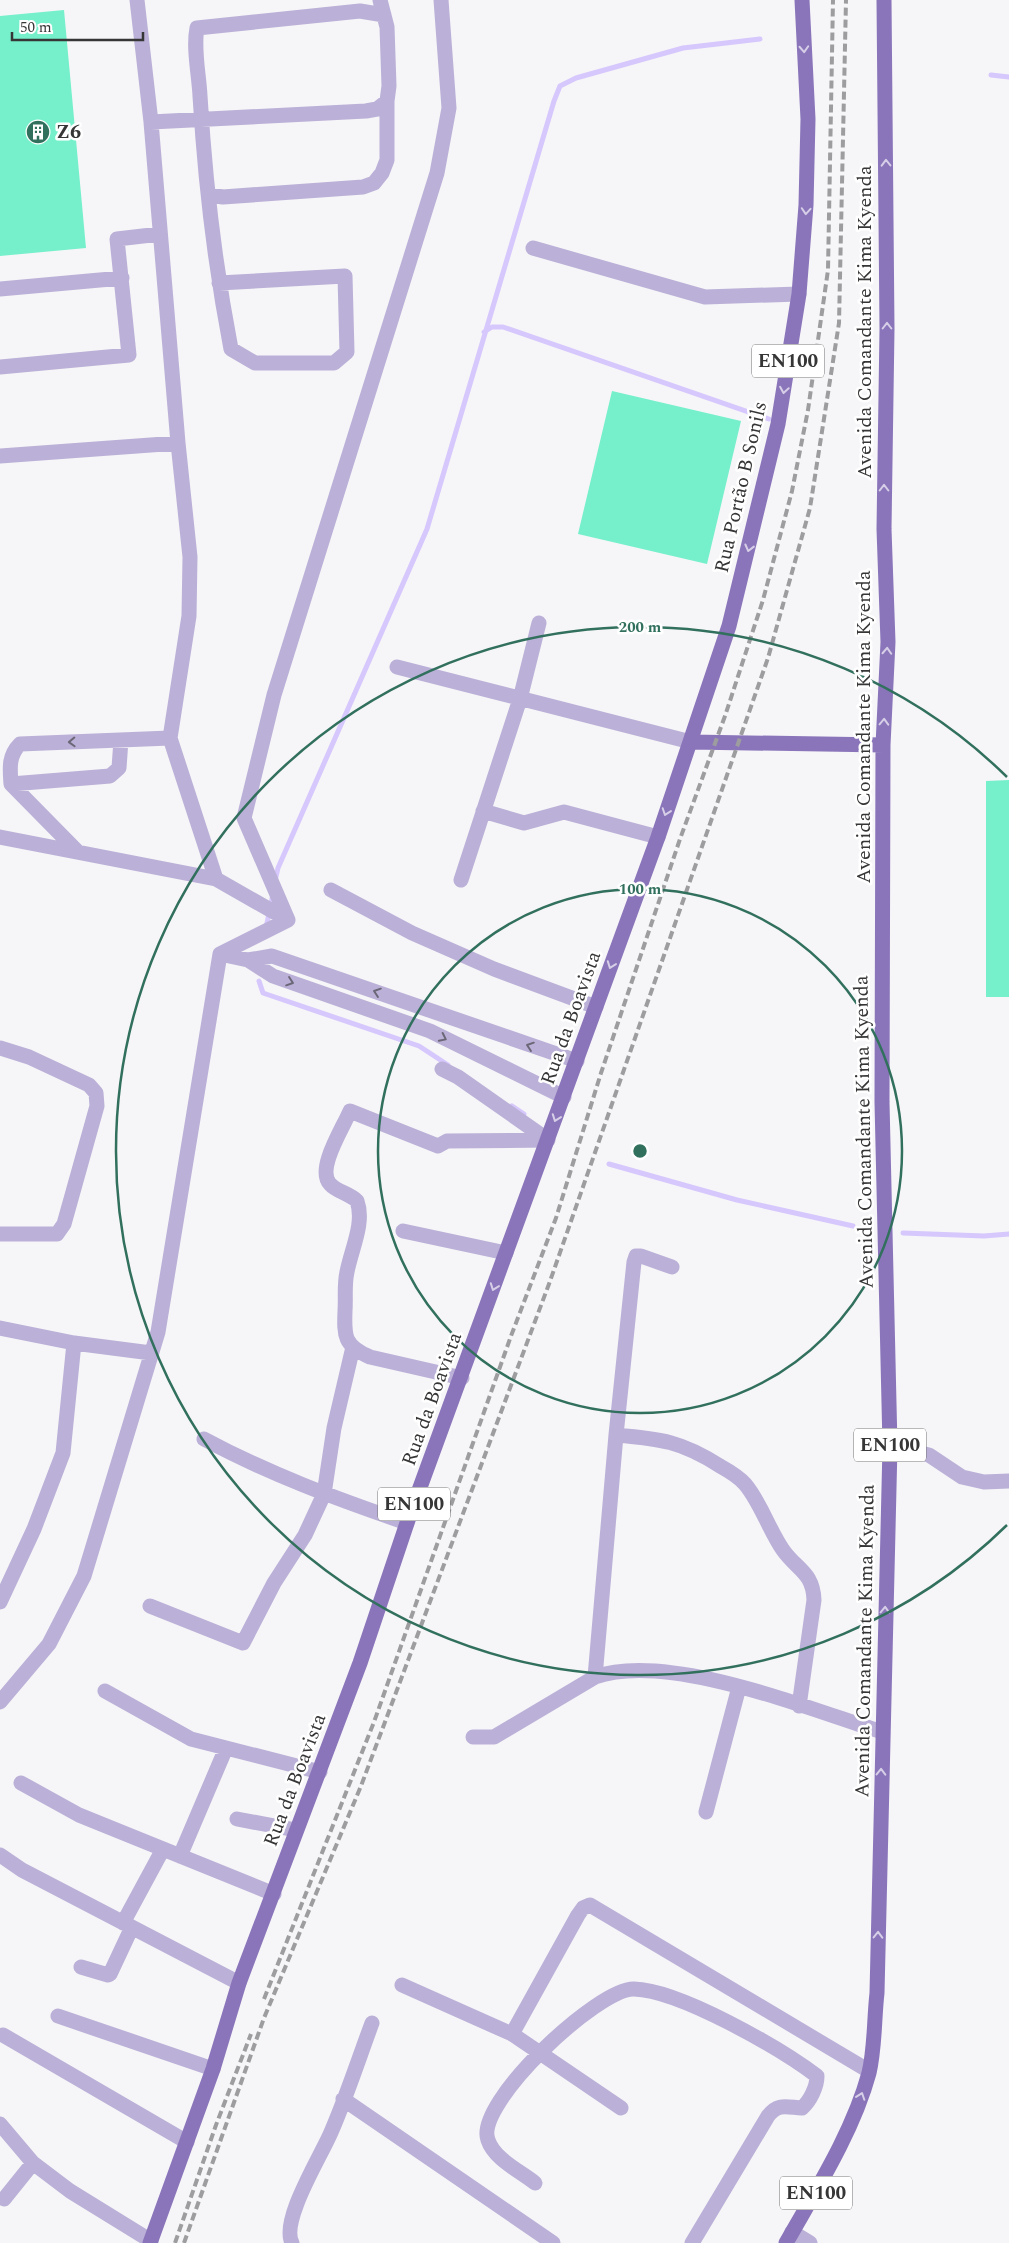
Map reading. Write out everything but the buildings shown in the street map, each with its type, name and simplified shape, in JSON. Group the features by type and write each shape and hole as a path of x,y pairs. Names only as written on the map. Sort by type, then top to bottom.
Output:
{"main road":[{"name":"Rua Portão B Sonils","path":"682,766 691,742 698,712 729,626 759,507 778,424 799,294 806,205 808,119 802,0"},
{"name":"Avenida Comandante Kima Kyenda","path":"789,2237 824,2179 858,2105 869,2071 877,1993 890,1446 882,1102 883,745 888,642 884,502 888,329 884,0"},
{"path":"691,742 883,745"},
{"name":"Rua da Boavista","path":"150,2242 213,2069 239,1983 360,1663 407,1523 462,1378 530,1183 564,1097 682,766"}],"street":[{"path":"137,0 151,122 178,443 190,556 189,616 170,738 216,879"},
{"path":"210,195 223,197 363,188 374,182 382,173 387,160 387,101 390,86 387,28 380,0"},
{"path":"288,920 244,818 274,695 344,477 437,173 449,108 441,0"},
{"path":"219,283 345,276 347,352 334,363 255,363 232,349 219,283 201,119 197,28 360,10 384,15"},
{"path":"151,122 366,111 377,109 387,101"},
{"path":"0,367 129,355 117,239 160,234"},
{"path":"533,248 705,298 799,294"},
{"path":"0,288 122,278"},
{"path":"0,456 178,443"},
{"path":"461,880 520,698 539,623"},
{"path":"397,667 691,742"},
{"path":"77,851 11,784 10,759 20,744 170,738"},
{"path":"11,784 110,776 119,768 121,740"},
{"path":"483,811 524,824 564,812 658,837"},
{"path":"0,837 216,879 288,920"},
{"path":"332,890 412,933 494,969 596,1007"},
{"path":"220,954 288,920"},
{"path":"220,954 248,960 273,976 430,1031 564,1097"},
{"path":"0,1702 49,1644 84,1576 158,1332 220,954"},
{"path":"248,960 272,956 576,1062"},
{"path":"0,1048 29,1058 89,1085 96,1093 96,1106 64,1224 57,1234 0,1234"},
{"path":"442,1070 458,1077 548,1140"},
{"path":"462,1378 370,1356 353,1347 345,1336 346,1274 360,1215 357,1201 330,1184 325,1178 324,1170 350,1112 438,1146 447,1141 548,1140"},
{"path":"403,1230 506,1254"},
{"path":"595,1677 616,1435 635,1260 636,1256 641,1256 672,1267"},
{"path":"0,1328 74,1343 151,1353"},
{"path":"0,1602 34,1529 63,1453 74,1343"},
{"path":"150,1606 243,1642 274,1583 305,1535 324,1494 334,1428 353,1347"},
{"path":"616,1435 674,1442 695,1450 740,1479 752,1495 783,1550 808,1576 814,1600 799,1706"},
{"path":"204,1439 253,1465 324,1494 407,1523"},
{"path":"890,1446 929,1455 962,1476 984,1482 1009,1482"},
{"path":"474,1737 494,1737 595,1677 627,1670 677,1672 740,1687 882,1732"},
{"path":"706,1812 740,1687"},
{"path":"105,1691 191,1739 320,1772"},
{"path":"180,1856 226,1748"},
{"path":"21,1783 79,1815 274,1894"},
{"path":"237,1819 296,1830"},
{"path":"81,1967 110,1974 127,1925 163,1849"},
{"path":"0,1855 22,1870 239,1983"},
{"path":"512,2034 578,1915 583,1908 590,1905 869,2071"},
{"path":"402,1985 512,2034 621,2108"},
{"path":"535,2183 495,2153 487,2139 487,2126 520,2071 540,2052 609,1997 631,1988 655,1991 686,2001 761,2041 817,2076 817,2082 807,2103 802,2108 781,2105 774,2108 768,2116 692,2243"},
{"path":"58,2016 213,2069"},
{"path":"292,2243 290,2228 296,2206 319,2153 331,2132 372,2023"},
{"path":"3,2035 187,2142"},
{"path":"343,2100 553,2243"},
{"path":"0,2124 33,2163 70,2191 150,2242"},
{"path":"4,2200 33,2163"},
{"path":"789,2237 810,2243"}],"waterway":[{"path":"275,881 278,868 427,529 560,86 576,78 683,48 760,39"},
{"path":"991,75 1009,77"},
{"path":"484,332 492,327 503,327 769,419"},
{"path":"266,928 273,894"},
{"path":"259,981 263,993 419,1046 448,1065"},
{"path":"512,1106 524,1114"},
{"path":"609,1164 737,1200 853,1226"},
{"path":"903,1233 984,1236 1009,1234"}],"railway":[{"path":"264,1999 374,1722 511,1336 556,1218 601,1073 680,839 725,716 763,600 792,491 808,410 828,270 833,0"},
{"path":"184,2243 264,2018 361,1786 549,1284 768,658 810,508 839,323 846,0"},
{"path":"175,2243 216,2125 251,2034"}],"place":[{"name":"Z6","path":"38,132"}]}
